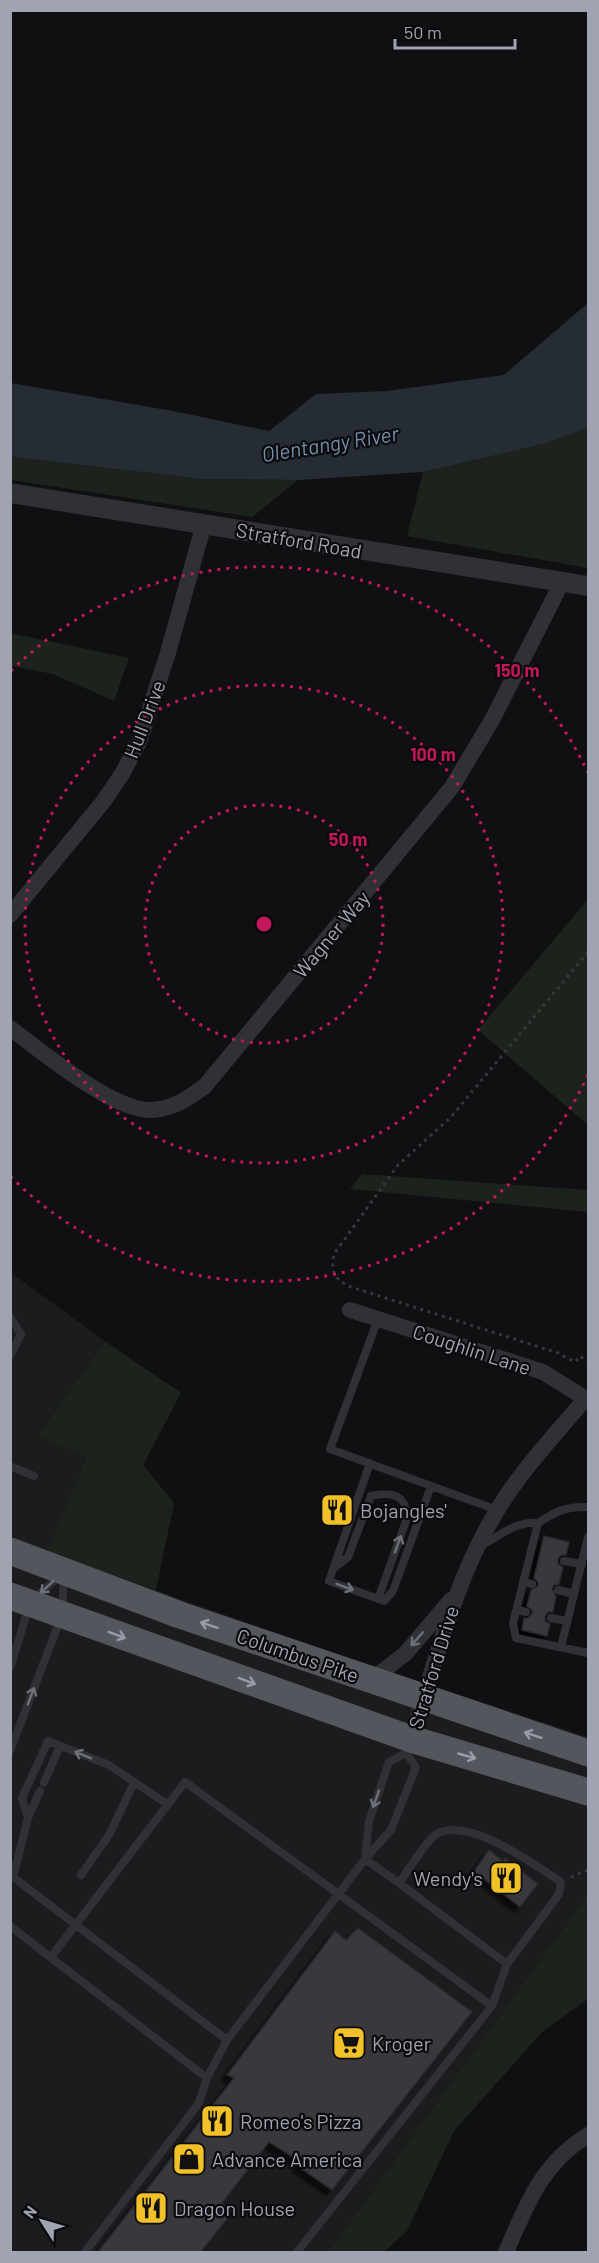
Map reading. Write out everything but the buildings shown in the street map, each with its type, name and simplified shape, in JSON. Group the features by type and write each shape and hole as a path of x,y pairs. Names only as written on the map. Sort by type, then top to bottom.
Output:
{"highway":[{"name":"Columbus Pike","path":"10,1551 180,1615 588,1753"},
{"name":"Columbus Pike","path":"20,1600 409,1746 588,1792"}],"street":[{"name":"Stratford Road","path":"10,493 588,586"},
{"name":"Hull Drive","path":"10,915 103,802 122,774 139,742 167,656 204,524"},
{"name":"Wagner Way","path":"10,1028 80,1078 132,1108 151,1110 168,1107 188,1099 206,1086 452,788 492,720 562,582"},
{"name":"Coughlin Lane","path":"350,1310 543,1372 587,1399"},
{"name":"Stratford Drive","path":"409,1746 455,1595 497,1510 525,1470 587,1399"},
{"name":"Stratford Drive","path":"371,1680 405,1654 455,1595"},
{"path":"506,2253 537,2184 556,2160 588,2135"}],"lane":[{"path":"10,1317 21,1334 10,1356"},
{"path":"378,1319 330,1449 497,1510"},
{"path":"370,1464 329,1581 378,1599 384,1601 393,1591 431,1486"},
{"path":"10,1466 34,1476"},
{"path":"334,1568 348,1557 371,1496 386,1493 401,1499 408,1509 406,1521 378,1599"},
{"path":"478,1548 514,1527 528,1522 538,1523 552,1514 573,1506 588,1507"},
{"path":"538,1523 535,1554 528,1583 521,1611 513,1623 516,1638 588,1653"},
{"path":"561,1647 588,1537"},
{"path":"564,1561 582,1564"},
{"path":"10,1668 20,1600 64,1571"},
{"path":"10,1751 62,1615 64,1571"},
{"path":"558,1590 574,1593"},
{"path":"551,1618 567,1621"},
{"path":"28,1818 22,1798 48,1741 109,1766 167,1804"},
{"path":"60,1746 28,1818 13,1876 227,2040"},
{"path":"85,2253 200,2103 207,2078 227,2040 366,1859 391,1830 416,1767 409,1746 389,1762 369,1821 366,1859"},
{"path":"51,1957 185,1782 492,2006"},
{"path":"81,1875 110,1835 134,1783"},
{"path":"297,2253 492,2006 507,1964 559,1894 561,1882 501,1842 456,1829 436,1835 399,1883"},
{"path":"366,1859 507,1964"},
{"path":"10,1926 207,2078"}],"path":[{"path":"588,952 451,1117 398,1165 334,1254 331,1269 336,1279 348,1286 558,1353 570,1361 575,1362 580,1356 588,1362"},
{"path":"561,1882 588,1870"}],"shaded area":[{"path":"588,428 588,568 407,536 423,472 544,444"},
{"path":"10,457 202,479 298,480 252,517 11,480"},
{"path":"10,633 129,658 114,701 53,674 11,666"},
{"path":"588,899 588,1125 478,1030"},
{"path":"362,1174 588,1190 588,1212 350,1189"},
{"path":"10,1272 105,1341 37,1436 86,1457 48,1552 347,1658 588,1737 588,1894 328,2252 11,2252"},
{"path":"105,1341 181,1393 143,1465 174,1503 156,1590 47,1552 86,1457 37,1436"},
{"path":"588,1894 588,1999 542,2032 454,2131 407,2231 384,2252 328,2252"}],"water":[{"name":"Olentangy River","path":"588,303 588,428 544,444 423,472 298,480 202,479 11,457 11,383 173,411 269,431 316,394 386,391 504,375"}],"place":[{"name":"Bojangles'","path":"337,1510"},
{"name":"Wendy's","path":"506,1878"},
{"name":"Kroger","path":"349,2043"},
{"name":"Romeo's Pizza","path":"217,2121"},
{"name":"Advance America","path":"189,2159"},
{"name":"Dragon House","path":"151,2208"}]}
